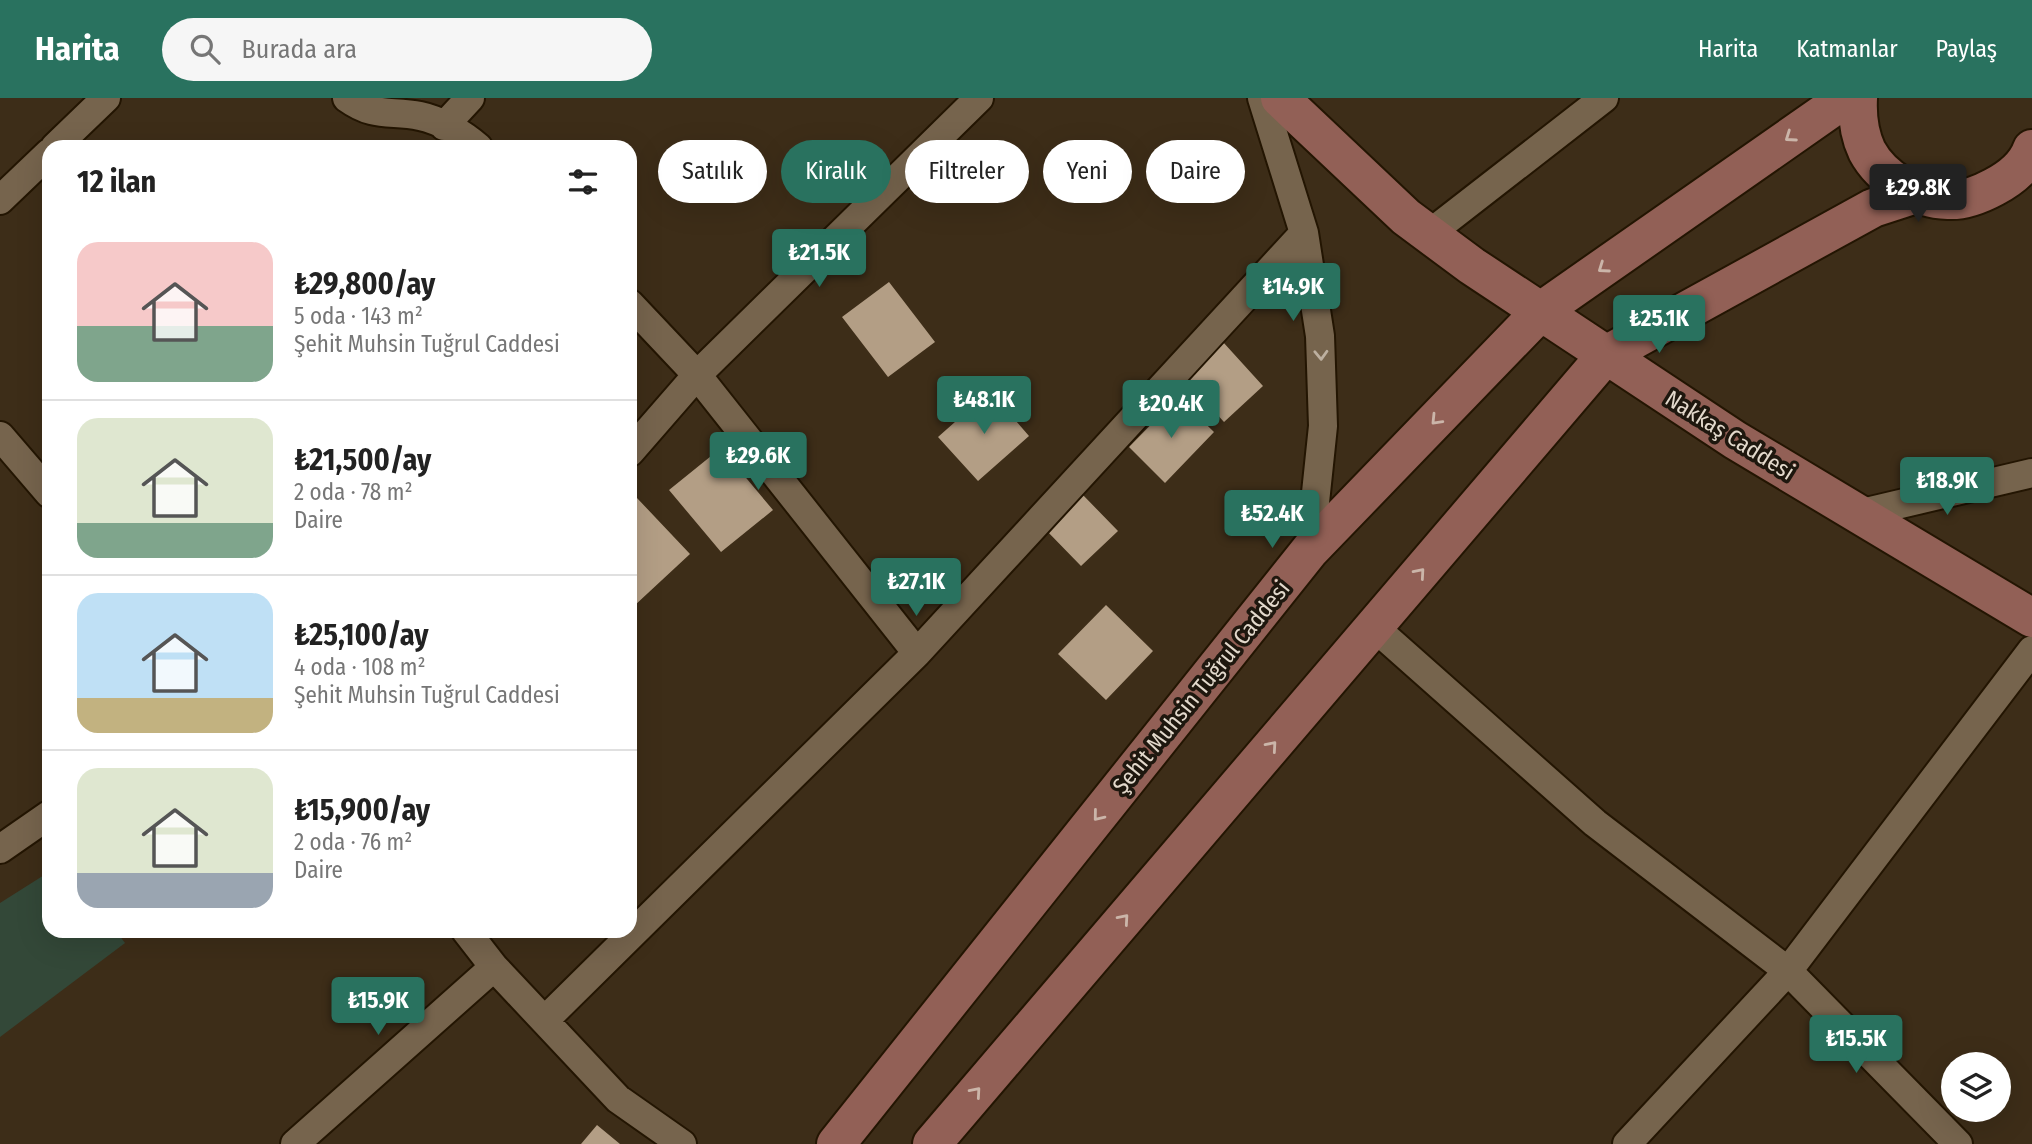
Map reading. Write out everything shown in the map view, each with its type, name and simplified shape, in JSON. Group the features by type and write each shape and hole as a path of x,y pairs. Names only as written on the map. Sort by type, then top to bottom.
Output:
{"main road":[{"name":"Nakkaş Caddesi","path":"1280,98 1406,217 1541,312 1735,440 2032,618"},
{"name":"Şehit Muhsin Tuğrul Caddesi","path":"836,1144 1310,550 1541,312 1846,98"},
{"path":"1858,98 1857,121 1868,152 1888,177 1916,194 1948,200 1980,195 2009,179 2032,149"},
{"path":"932,1144 1606,355 1873,208 1916,194"}],"street":[{"path":"62,140 106,98"},
{"path":"347,98 361,108 388,114 422,116 470,140"},
{"path":"444,126 470,98"},
{"path":"637,444 697,375 979,98"},
{"path":"1262,98 1304,233 1320,336 1324,426 1310,550"},
{"path":"1429,234 1604,98"},
{"path":"0,200 42,160"},
{"path":"637,929 917,653 1304,233"},
{"path":"637,311 697,375 917,653"},
{"path":"0,436 42,485"},
{"path":"1858,514 2032,473"},
{"path":"1374,627 1595,822 1788,971 1958,1144"},
{"path":"1627,1144 1788,971 2032,650"},
{"path":"0,849 42,820"},
{"path":"471,938 494,967 618,1099 682,1144"},
{"path":"545,1020 628,938"},
{"path":"295,1144 494,967"}],"green space":[{"path":"42,876 42,938 121,938 125,943 0,1037 0,903"}],"building":[{"path":"889,282 935,342 888,377 842,317"},
{"path":"1223,342 1263,386 1224,422 1184,378"},
{"path":"990,391 1029,436 978,481 938,437"},
{"path":"1178,397 1214,432 1165,483 1129,447"},
{"path":"721,448 773,510 721,552 669,490"},
{"path":"1082,494 1118,531 1081,566 1045,529"},
{"path":"637,498 690,554 637,603"},
{"path":"1106,605 1153,651 1106,700 1058,654"},
{"path":"597,1125 620,1144 581,1144"}]}
